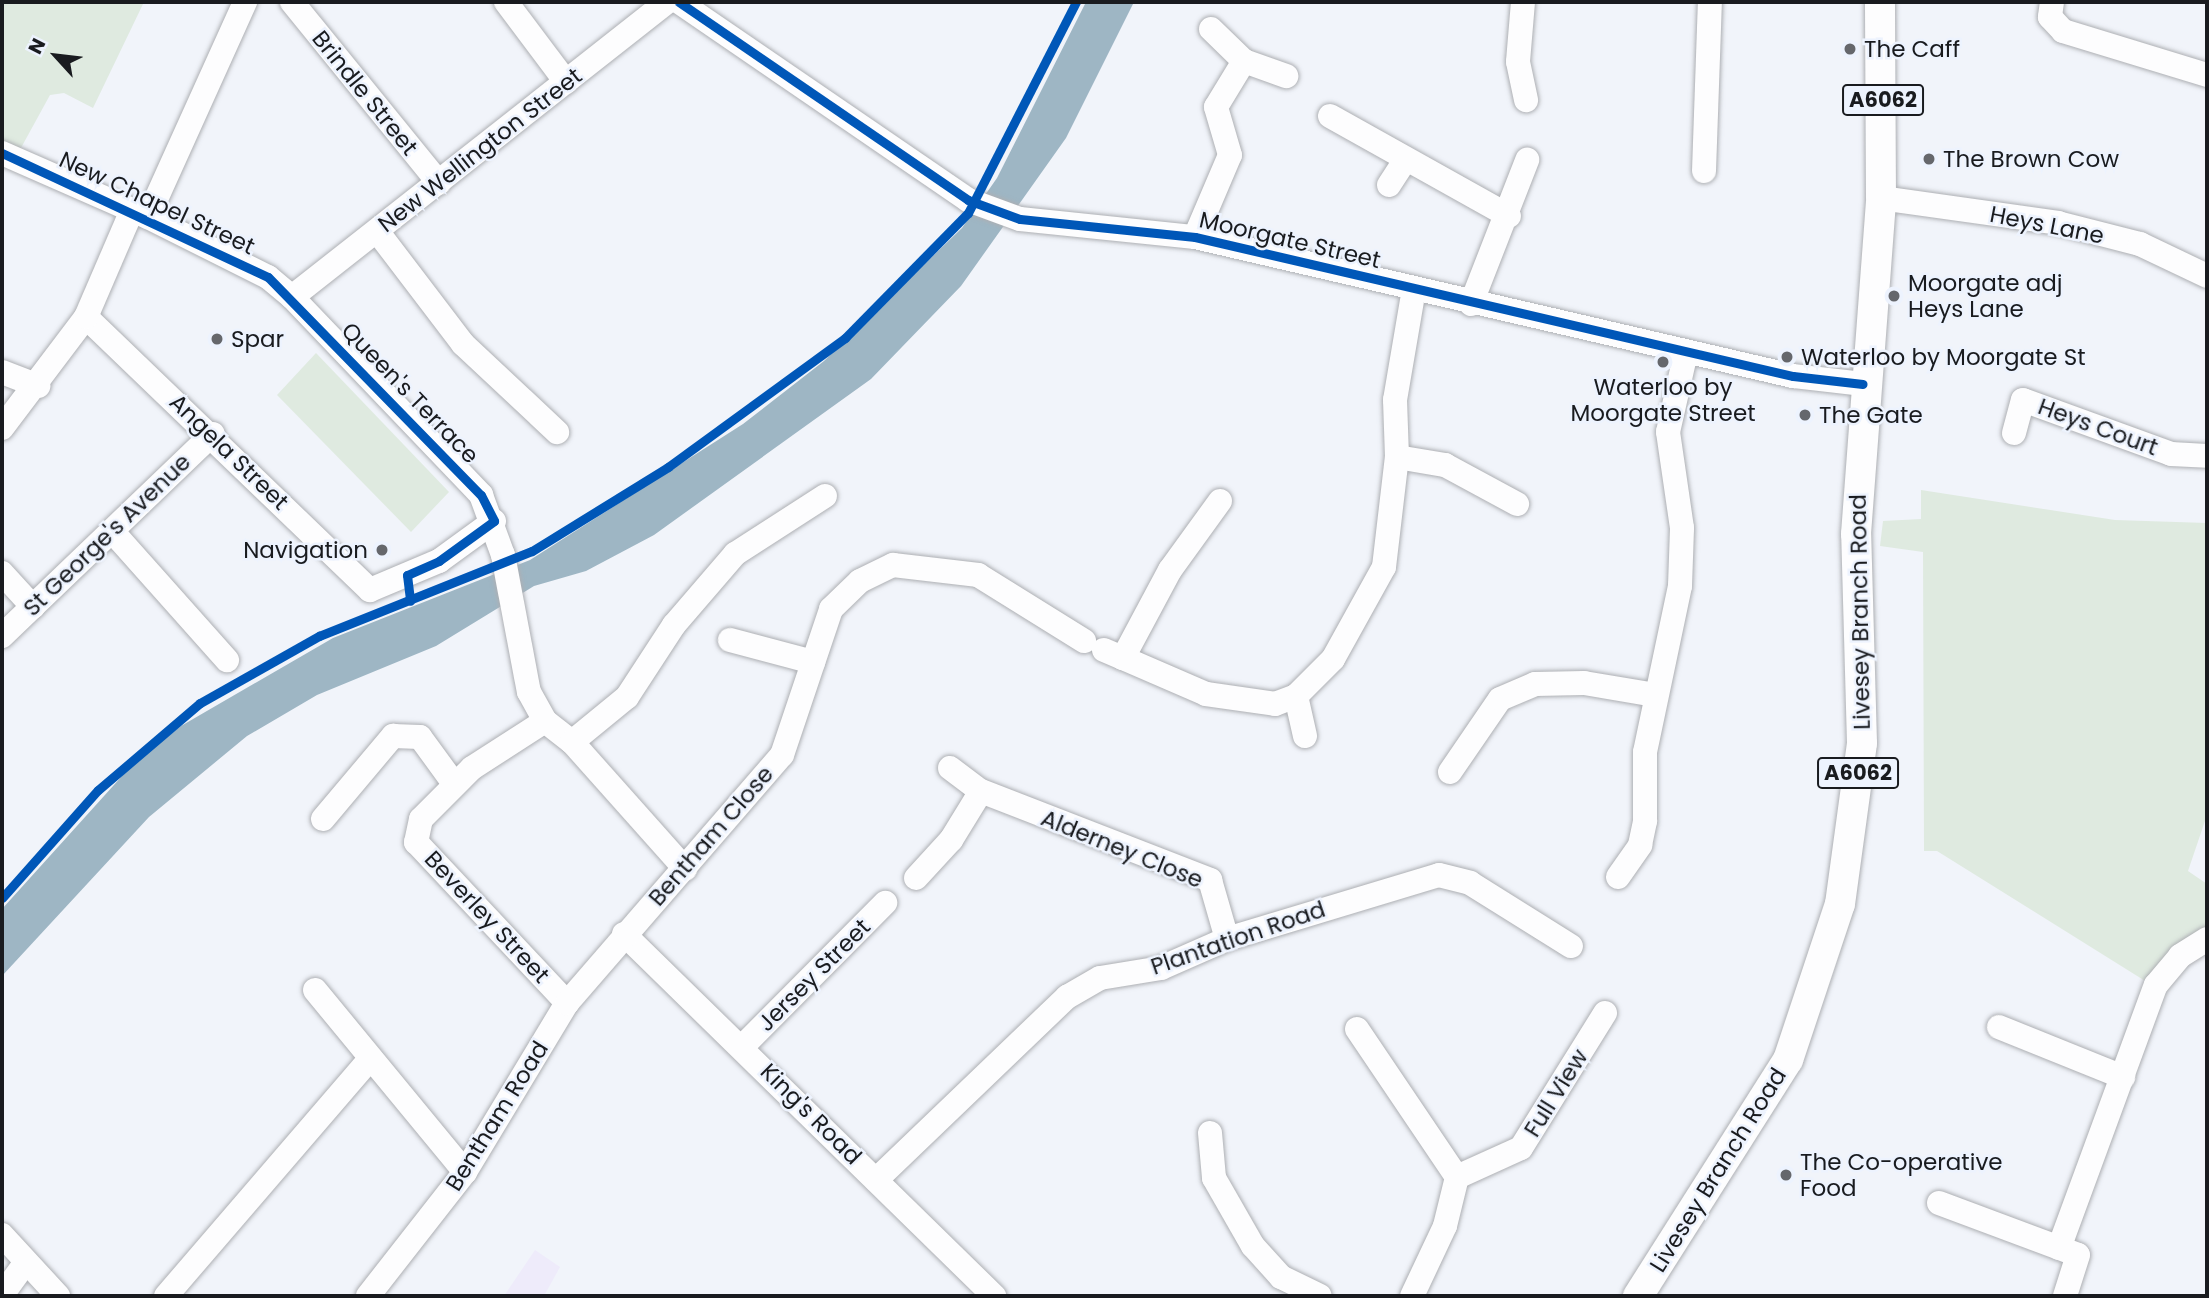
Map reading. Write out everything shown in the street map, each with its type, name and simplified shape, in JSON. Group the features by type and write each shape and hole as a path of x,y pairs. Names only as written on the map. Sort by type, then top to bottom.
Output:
{"main road":[{"name":"Livesey Branch Road","path":"1638,1296 1787,1060 1840,904 1862,743 1856,534 1863,384 1881,198 1880,2"}],"street":[{"path":"2,428 37,386 86,317 244,2"},
{"name":"Brindle Street","path":"292,2 439,183"},
{"path":"506,2 566,82"},
{"name":"New Wellington Street","path":"292,297 667,2"},
{"name":"Moorgate Street","path":"679,2 968,200 1020,219 1195,237 1471,304 1686,352 1863,384"},
{"path":"1523,2 1518,62 1526,100"},
{"path":"1704,172 1710,2"},
{"path":"2052,2 2050,17 2063,31 2207,75"},
{"path":"1211,29 1244,61 1286,76"},
{"path":"1195,237 1230,155 1216,107 1244,61"},
{"path":"1330,116 1360,127 1406,159 1509,216"},
{"name":"New Chapel Street","path":"2,153 140,214 268,277 292,297"},
{"path":"1389,185 1406,159"},
{"path":"1471,304 1509,216 1527,160"},
{"name":"Heys Lane","path":"1881,198 2058,223 2140,244 2207,276"},
{"path":"377,232 463,344 558,432"},
{"path":"1305,736 1296,696 1333,659 1384,567 1397,457 1395,400 1414,289"},
{"name":"Queen's Terrace","path":"292,297 481,495 495,521 503,555 520,670 545,721"},
{"name":"Angela Street","path":"86,317 213,434 370,590 439,561 495,521"},
{"path":"1618,877 1640,845 1645,821 1645,752 1680,586 1682,528 1668,432 1686,352"},
{"path":"2,372 37,386"},
{"name":"Heys Court","path":"2014,433 2023,400 2171,454 2207,456"},
{"name":"St George's Avenue","path":"2,636 213,434"},
{"path":"1397,457 1445,465 1517,504"},
{"path":"572,742 626,697 674,625 735,554 825,496"},
{"path":"1104,650 1170,570 1220,501"},
{"path":"111,531 227,660"},
{"name":"Bentham Close","path":"624,934 685,869 782,755 831,609 860,582 892,565 978,575 1104,650 1206,694 1275,704 1296,696"},
{"path":"2,573 33,607"},
{"path":"730,640 813,662"},
{"path":"1450,772 1500,699 1535,684 1584,683 1656,695"},
{"path":"545,721 572,742 685,869"},
{"name":"Beverley Street","path":"545,721 455,785 421,819 416,842 567,1003"},
{"path":"323,819 393,736 420,737 455,785"},
{"name":"Alderney Close","path":"950,768 981,792 1210,880 1227,939"},
{"path":"916,878 951,841 981,792"},
{"name":"Plantation Road","path":"876,1180 1067,997 1100,978 1161,968 1227,939 1439,875 1470,883 1571,946"},
{"name":"Jersey Street","path":"743,1046 885,903"},
{"name":"Bentham Road","path":"368,1296 465,1172 567,1003 624,934"},
{"name":"King's Road","path":"624,934 743,1046 994,1296"},
{"path":"2059,1248 2156,985 2180,956 2207,939"},
{"path":"315,990 368,1061 465,1172"},
{"name":"Full View","path":"1457,1177 1521,1148 1605,1013"},
{"path":"1999,1027 2123,1077"},
{"path":"1357,1030 1457,1177 1445,1226 1412,1296"},
{"path":"166,1296 368,1061"},
{"path":"1210,1133 1214,1178 1253,1246 1281,1277 1320,1296"},
{"path":"1939,1203 2059,1248 2080,1259 2065,1296"},
{"path":"2,1235 25,1264 58,1296"},
{"path":"2,1294 25,1264"}],"shaded area":[{"path":"2,2 144,2 93,108 64,93 50,95 16,157 2,151"},
{"path":"316,353 449,492 411,532 277,395"},
{"path":"1921,490 2115,520 2207,523 2207,815 2188,871 2207,884 2207,934 2150,984 1937,851 1924,851 1923,552 1880,546 1883,521 1921,519"},
{"path":"535,1250 560,1267 544,1296 504,1296"}],"water":[{"path":"1086,2 1134,2 1066,138 961,286 871,379 654,535 586,571 534,586 436,646 317,695 247,736 149,817 2,976 2,909 132,765 181,726 333,638 530,560 743,424 824,361 962,228 997,178"}],"cycle path":[{"path":"679,2 968,200 1020,219 1195,237 1793,376 1863,384"},
{"path":"2,898 98,790 200,703 319,636 532,551 668,467 845,338 968,213 1076,2"},
{"path":"2,153 268,277 481,495 494,521 439,561 407,575 410,601"}],"place":[{"name":"The Caff","path":"1850,49"},
{"name":"The Brown Cow","path":"1929,159"},
{"name":"Moorgate adj Heys Lane","path":"1894,296"},
{"name":"Spar","path":"217,339"},
{"name":"Waterloo by Moorgate St","path":"1787,357"},
{"name":"Waterloo by Moorgate Street","path":"1663,362"},
{"name":"The Gate","path":"1805,415"},
{"name":"Navigation","path":"382,550"},
{"name":"The Co-operative Food","path":"1786,1175"}]}
